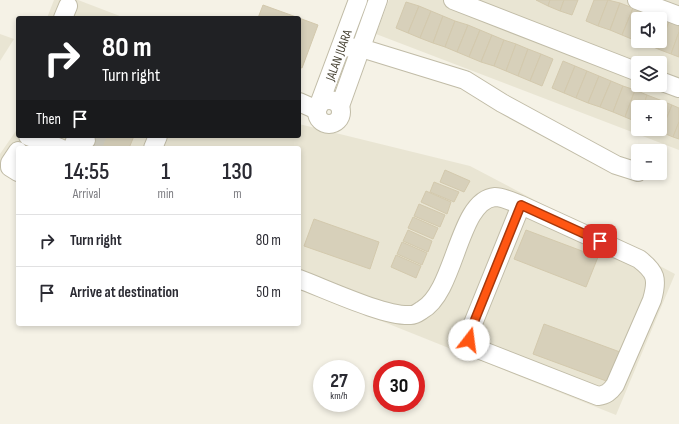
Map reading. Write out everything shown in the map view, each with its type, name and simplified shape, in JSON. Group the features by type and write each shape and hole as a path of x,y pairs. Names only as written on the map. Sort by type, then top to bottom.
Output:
{"street":[{"name":"JALAN JUARA","path":"358,0 318,110 318,116 322,122 328,124 335,123 340,118 340,106 378,0"},
{"path":"453,0 631,69"},
{"path":"637,0 679,16"},
{"path":"341,47 361,48 465,80 502,103 616,165 631,169"},
{"path":"667,83 679,88"},
{"path":"301,103 318,110"},
{"path":"33,138 55,146"},
{"path":"16,154 10,163 10,168 16,171"},
{"path":"301,280 391,314 413,315 429,307 442,289 465,228 472,214 484,200 496,197 521,205 639,259 650,267 655,276 656,287 652,300 615,385 611,391 605,395 598,396 478,349 469,340 470,332 521,205"}],"shaded area":[{"path":"54,0 78,0 120,16 48,16"},
{"path":"389,0 679,0 679,150 667,145 667,144 642,136 667,136 667,100 631,100 631,132 376,34"},
{"path":"0,34 14,39 0,61"},
{"path":"301,124 470,166 675,274 616,415 301,289 301,146 16,146 16,175 0,168 0,154 16,131 16,138 301,138"}],"building":[{"path":"536,0 550,0 548,6"},
{"path":"550,0 564,0 560,11 548,6"},
{"path":"564,0 578,0 572,15 560,11"},
{"path":"594,0 608,0 598,26 586,21"},
{"path":"608,0 620,3 610,30 598,26"},
{"path":"406,2 419,6 408,33 396,28"},
{"path":"620,3 633,8 622,35 610,30"},
{"path":"263,5 293,16 259,16"},
{"path":"419,6 431,11 420,38 408,33"},
{"path":"633,8 645,12 631,12"},
{"path":"431,11 443,16 433,43 420,38"},
{"path":"631,13 631,39 622,35"},
{"path":"443,16 455,21 445,47 433,43"},
{"path":"301,19 318,25 301,68"},
{"path":"455,21 468,25 457,52 445,47"},
{"path":"669,22 679,26 679,32 671,54 658,49 667,48 667,27"},
{"path":"468,25 480,30 469,57 457,52"},
{"path":"480,30 492,35 481,62 469,57"},
{"path":"679,32 679,57 671,54"},
{"path":"492,35 504,40 494,66 481,62"},
{"path":"504,40 516,44 506,71 494,66"},
{"path":"516,44 528,49 518,76 506,71"},
{"path":"528,49 541,54 530,81 518,76"},
{"path":"541,54 553,59 542,86 530,81"},
{"path":"563,61 575,66 564,93 552,88"},
{"path":"575,66 587,71 576,98 564,93"},
{"path":"587,71 599,76 588,103 576,98"},
{"path":"599,76 611,81 600,107 588,103"},
{"path":"611,81 623,86 613,112 600,107"},
{"path":"623,86 631,89 631,92 634,92 625,117 613,112"},
{"path":"634,92 640,92 647,95 645,100 631,100"},
{"path":"647,95 660,100 645,100"},
{"path":"631,101 631,120 625,117"},
{"path":"667,103 672,105 667,117"},
{"path":"672,105 679,108 679,122 673,137 667,134 667,117"},
{"path":"679,122 679,139 673,137"},
{"path":"86,138 133,138 130,146 83,146"},
{"path":"445,170 470,181 464,192 440,182"},
{"path":"434,182 459,192 454,202 430,192"},
{"path":"426,191 451,202 447,214 421,202"},
{"path":"419,204 445,215 440,227 414,216"},
{"path":"413,217 438,228 433,239 408,228"},
{"path":"314,219 379,242 370,269 304,246"},
{"path":"408,230 432,241 428,252 403,241"},
{"path":"526,230 598,257 586,287 514,259"},
{"path":"402,242 427,253 422,265 397,254"},
{"path":"396,255 421,266 416,278 391,267"},
{"path":"544,324 620,352 609,382 533,354"}],"tunnel":[{"path":"86,140 102,146"}],"route":[{"path":"469,340 470,332 521,205 600,241"}]}
